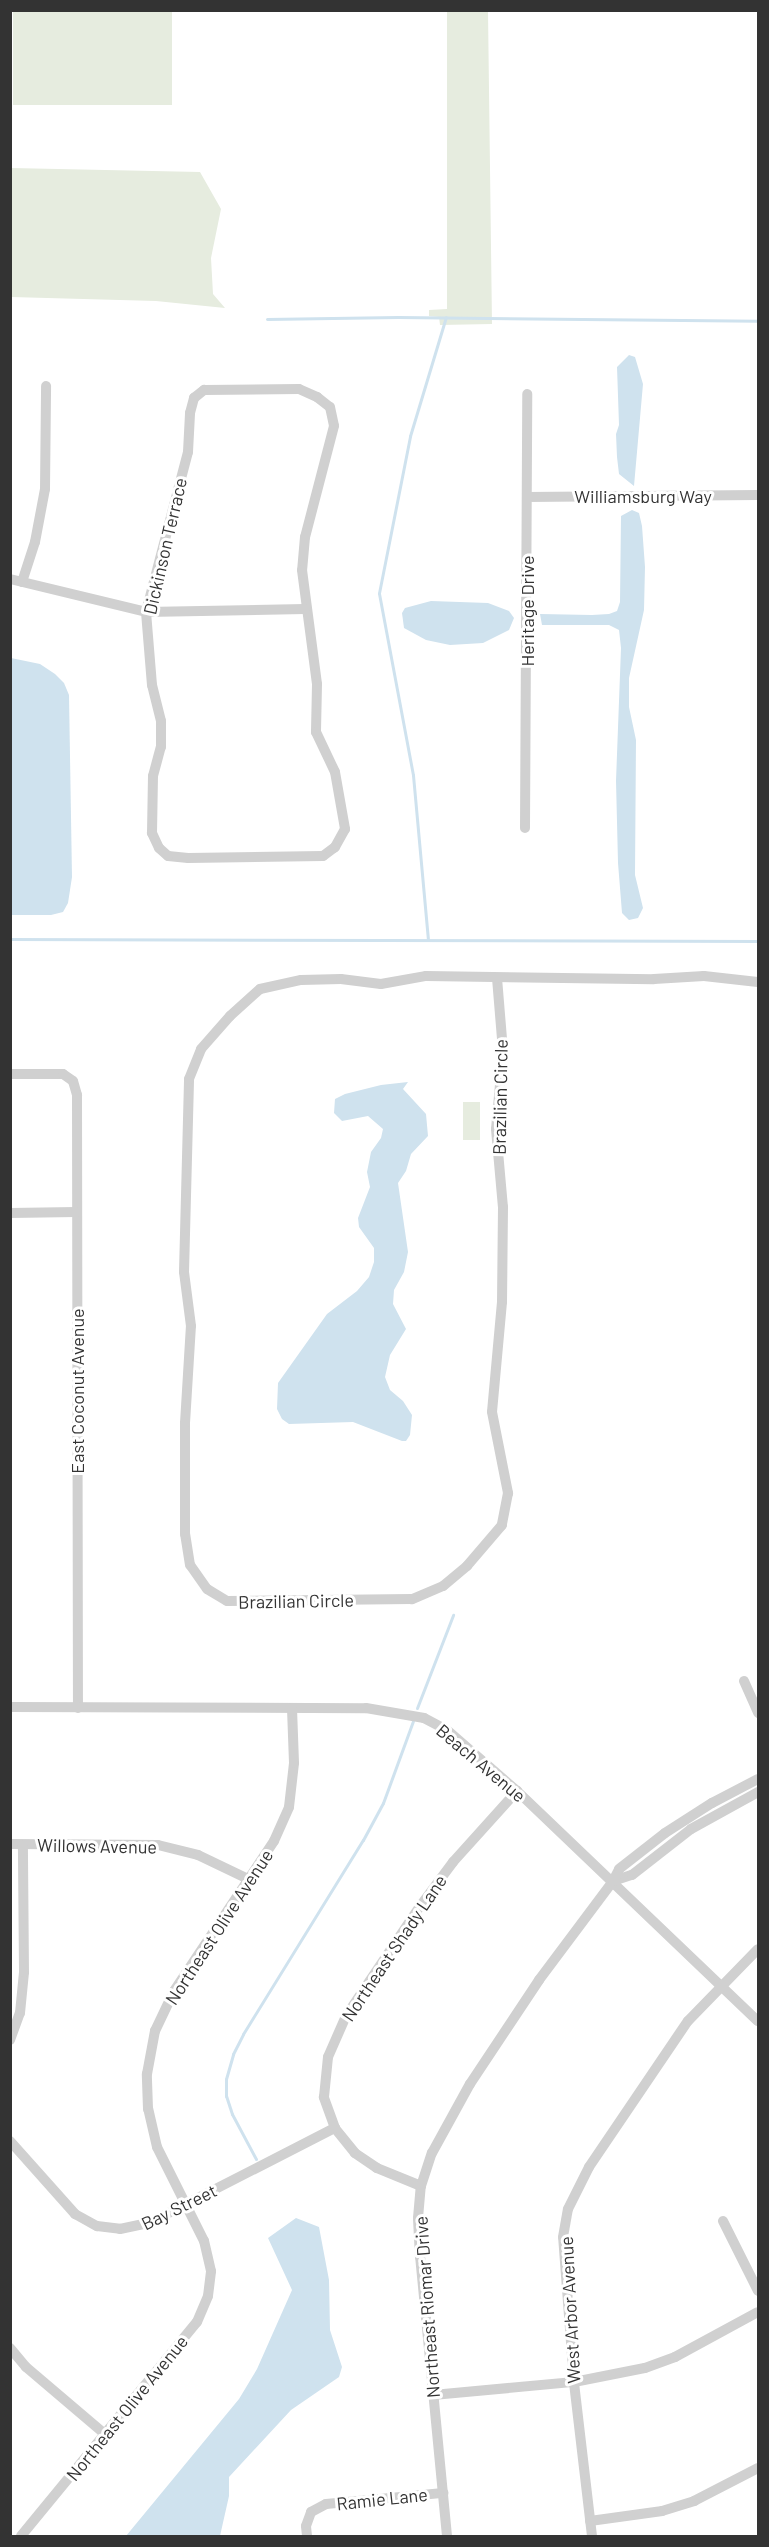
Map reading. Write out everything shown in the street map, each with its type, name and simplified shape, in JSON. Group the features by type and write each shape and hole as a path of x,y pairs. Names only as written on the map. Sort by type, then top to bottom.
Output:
{"street":[{"path":"46,386 45,489 35,542 16,580 146,612 306,609"},
{"name":"Dickinson Terrace","path":"299,389 317,397 330,407 334,426 306,537 302,570 306,609 317,684 316,732 334,772 345,829 334,847 323,856 188,858 168,856 159,848 152,834 153,776 161,747 161,721 152,685 146,612 188,452 192,405 194,398 204,390 299,389"},
{"name":"Heritage Drive","path":"525,828 527,394"},
{"name":"Williamsburg Way","path":"527,497 759,495"},
{"name":"Brazilian Circle","path":"496,978 503,1051 496,1129 503,1207 502,1302 492,1412 508,1493 502,1525 468,1566 443,1586 412,1599 227,1601 207,1589 190,1565 184,1534 184,1423 191,1326 184,1272 189,1079 201,1049 230,1016 260,989 301,980 341,979 381,984 426,976 496,978 704,976 751,979 759,982"},
{"name":"East Coconut Avenue","path":"10,1074 63,1074 70,1077 77,1095 78,1707"},
{"path":"10,1213 76,1212"},
{"path":"744,1681 759,1713"},
{"name":"Beach Avenue","path":"10,1707 366,1707 424,1718 447,1730 516,1791 614,1881 721,1987 759,2021"},
{"name":"Northeast Olive Avenue","path":"21,2536 197,2322 208,2296 211,2271 204,2241 157,2147 148,2109 147,2074 155,2031 174,1991 274,1841 289,1807 294,1764 292,1707"},
{"name":"Northeast Riomar Drive","path":"447,2536 418,2218 421,2186 432,2153 470,2084 539,1980 614,1881 619,1869 665,1833 712,1803 759,1779"},
{"name":"Northeast Shady Lane","path":"421,2186 377,2168 355,2153 334,2128 324,2097 328,2057 346,2016 453,1862 516,1791"},
{"name":"Northeast Riomar Drive","path":"614,1881 632,1875 692,1829 759,1792"},
{"name":"Willows Avenue","path":"10,1844 158,1845 198,1855 248,1879"},
{"path":"10,2040 20,2013 24,1972 23,1845"},
{"name":"West Arbor Avenue","path":"592,2536 574,2382 563,2237 568,2209 589,2167 688,2020 759,1949"},
{"name":"Bay Street","path":"10,2141 64,2205 85,2221 97,2226 120,2229 141,2227 334,2128"},
{"path":"723,2221 759,2291"},
{"path":"434,2395 574,2382 645,2368 675,2357 759,2312"},
{"path":"10,2348 26,2367 106,2435"},
{"path":"590,2521 662,2511 694,2501 759,2468"},
{"name":"Ramie Lane","path":"307,2536 306,2526 311,2512 326,2504 443,2493"}],"shaded area":[{"path":"13,11 172,11 172,105 13,105"},
{"path":"447,11 488,11 492,324 440,325 439,317 429,316 429,310 447,309"},
{"path":"11,168 200,172 221,209 211,258 213,294 225,308 156,301 11,297"},
{"path":"463,1102 480,1102 480,1140 463,1140"}],"water":[{"path":"629,355 635,357 643,384 634,486 619,474 616,434 619,425 617,367"},
{"path":"632,510 639,513 642,526 645,567 644,610 629,678 629,707 636,740 635,875 643,908 638,918 629,920 622,913 618,863 616,781 621,648 619,630 609,625 542,625 540,614 592,615 617,611 620,602 621,516"},
{"path":"431,601 488,603 509,611 514,618 509,630 483,643 450,645 426,640 404,628 402,613 405,608"},
{"path":"11,658 40,664 64,683 69,695 72,877 68,903 63,912 51,915 11,915"},
{"path":"408,1082 403,1089 426,1114 428,1136 411,1154 406,1171 398,1183 408,1252 404,1272 394,1290 393,1304 406,1329 390,1355 385,1377 390,1390 403,1401 412,1415 410,1435 406,1441 402,1441 353,1422 289,1424 282,1419 277,1409 278,1383 327,1314 357,1291 369,1277 374,1262 374,1248 359,1227 358,1218 370,1187 367,1172 371,1152 381,1138 383,1129 368,1116 342,1121 334,1113 335,1099 345,1094 381,1085"},
{"path":"296,2218 319,2227 329,2280 330,2330 342,2367 339,2377 291,2410 229,2477 229,2496 220,2536 126,2536 239,2399 257,2369 292,2290 268,2238"}],"waterway":[{"path":"267,319 398,317 758,321"},
{"path":"428,940 413,775 379,593 410,436 446,317"},
{"path":"10,939 758,941"},
{"path":"417,1708 453,1615"},
{"path":"256,2159 232,2114 226,2096 226,2079 233,2054 243,2034 363,1840 383,1803 413,1721"}]}
